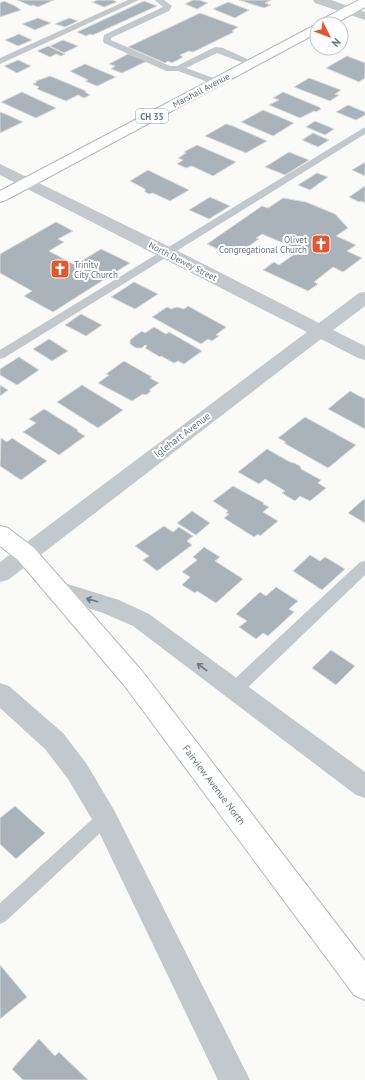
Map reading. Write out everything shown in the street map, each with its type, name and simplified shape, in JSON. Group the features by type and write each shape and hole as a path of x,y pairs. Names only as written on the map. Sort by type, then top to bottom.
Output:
{"main road":[{"path":"340,16 365,2"},
{"name":"Marshall Avenue","path":"0,197 309,32"},
{"name":"Fairview Avenue North","path":"0,534 26,554 133,678 365,985"}],"street":[{"path":"319,0 365,16"},
{"name":"North Dewey Street","path":"0,169 365,354"},
{"name":"Iglehart Avenue","path":"0,574 365,297"},
{"path":"58,590 111,606 141,620 365,788"},
{"path":"0,693 54,741 77,771 105,818 234,1080"}],"lane":[{"path":"0,61 135,0"},
{"path":"159,0 168,6 166,9 107,37 107,41 169,69 179,68 215,50 220,50 252,63"},
{"path":"179,68 216,82"},
{"path":"0,355 168,253 365,130"},
{"path":"233,690 365,566"},
{"path":"0,915 105,818"}],"building":[{"path":"17,0 54,0 38,7 33,5 31,6"},
{"path":"98,0 113,0 117,2 104,7 92,2"},
{"path":"193,0 208,3 197,9 185,4"},
{"path":"239,0 271,0 265,3 271,5 264,8"},
{"path":"4,1 21,10 0,17 0,3"},
{"path":"144,1 157,6 93,35 90,34 86,36 77,32"},
{"path":"228,2 249,10 235,18 213,9"},
{"path":"200,13 238,27 232,31 234,32 193,52 189,51 180,55 183,57 172,63 168,61 165,63 128,47"},
{"path":"38,18 51,23 35,30 22,24"},
{"path":"69,18 78,21 65,27 55,24"},
{"path":"19,34 32,40 18,46 5,40"},
{"path":"63,40 78,46 64,53 50,46"},
{"path":"48,46 65,54 61,56 56,54 50,57 37,51"},
{"path":"128,54 147,61 122,73 111,69 115,66 109,64"},
{"path":"347,56 365,63 365,78 359,82 326,68"},
{"path":"18,60 31,66 17,73 4,66"},
{"path":"85,64 116,77 97,86 85,81 88,80 70,71"},
{"path":"50,76 86,91 85,92 90,95 84,98 78,95 66,101 37,89 39,87 33,84 37,82 36,81"},
{"path":"309,78 341,90 335,94 339,95 330,101 294,87"},
{"path":"22,92 56,108 36,118 1,102"},
{"path":"283,92 321,109 300,118 269,105 279,100 273,98"},
{"path":"348,105 365,112 365,115 356,120 336,112"},
{"path":"263,110 294,123 273,136 241,122"},
{"path":"0,112 10,116 23,122 0,133"},
{"path":"315,121 334,129 325,135 306,127"},
{"path":"226,124 267,141 246,153 205,136"},
{"path":"313,133 329,140 318,147 302,140"},
{"path":"197,145 236,162 213,176 192,166 186,168 177,164 183,160 178,158 186,153 184,152"},
{"path":"289,152 309,160 285,175 265,167"},
{"path":"365,162 365,176 352,170"},
{"path":"148,170 189,190 170,201 153,193 149,194 145,192 145,189 130,181"},
{"path":"317,173 328,177 310,190 298,185"},
{"path":"365,186 365,203 349,197"},
{"path":"210,197 230,206 209,219 189,210"},
{"name":"Olivet Congregational Church","path":"283,198 306,202 335,214 348,228 336,236 356,245 347,251 362,258 343,272 333,267 314,282 318,284 308,291 263,270 274,262 279,265 299,251 290,246 262,234 256,238 259,239 246,248 243,246 230,255 207,244 262,206 268,208"},
{"name":"Trinity City Church","path":"56,222 73,231 58,239 64,242 49,251 75,265 101,249 130,263 53,312 24,296 32,291 0,273 0,254"},
{"path":"134,282 158,294 135,309 111,297"},
{"path":"188,306 226,327 216,335 219,336 212,341 208,339 201,344 152,317 167,307 171,309 177,307 184,309"},
{"path":"81,314 102,325 86,336 65,325"},
{"path":"154,327 166,334 169,332 202,351 184,364 178,361 174,363 161,356 160,357 145,348 147,346 145,345 142,348 136,348 130,344 130,340 142,331 145,333"},
{"path":"49,339 68,351 52,361 33,349"},
{"path":"19,357 39,370 17,385 0,375 0,369"},
{"path":"124,361 152,377 150,378 159,383 149,390 151,391 146,395 143,394 132,401 98,383 109,375 106,374"},
{"path":"0,385 8,390 0,396"},
{"path":"82,385 123,410 98,428 57,402"},
{"path":"350,391 365,399 365,429 328,409"},
{"path":"44,409 85,436 59,455 23,432 36,423 29,419"},
{"path":"305,417 356,445 328,468 284,443 286,442 278,438"},
{"path":"1,438 7,442 12,438 47,461 21,480 0,466"},
{"path":"267,449 300,466 301,469 321,480 318,483 326,488 310,501 300,496 295,501 282,493 285,491 265,479 259,484 238,472"},
{"path":"233,486 264,503 263,504 269,507 263,512 278,521 260,536 258,534 254,537 224,518 229,514 226,513 228,511 213,501"},
{"path":"364,499 365,500 365,523 348,513"},
{"path":"192,511 210,523 196,535 177,523"},
{"path":"164,526 173,532 179,527 193,536 187,541 192,545 157,571 143,560 149,556 135,546"},
{"path":"204,547 220,557 215,561 243,579 216,603 197,591 195,593 182,585 190,577 182,572 197,560 193,557"},
{"path":"310,555 320,561 325,557 345,569 322,590 293,571"},
{"path":"276,587 298,601 289,609 294,612 268,636 263,633 256,639 239,627 247,621 236,614 260,592 266,596"},
{"path":"331,650 355,666 336,685 312,668"},
{"path":"15,806 45,833 16,859 0,844 0,818"},
{"path":"0,965 27,997 0,1019"},
{"path":"39,1039 55,1056 59,1052 88,1080 23,1080 12,1069"}],"place":[{"name":"Olivet Congregational Church","path":"321,244"},
{"name":"Trinity City Church","path":"60,269"}]}
